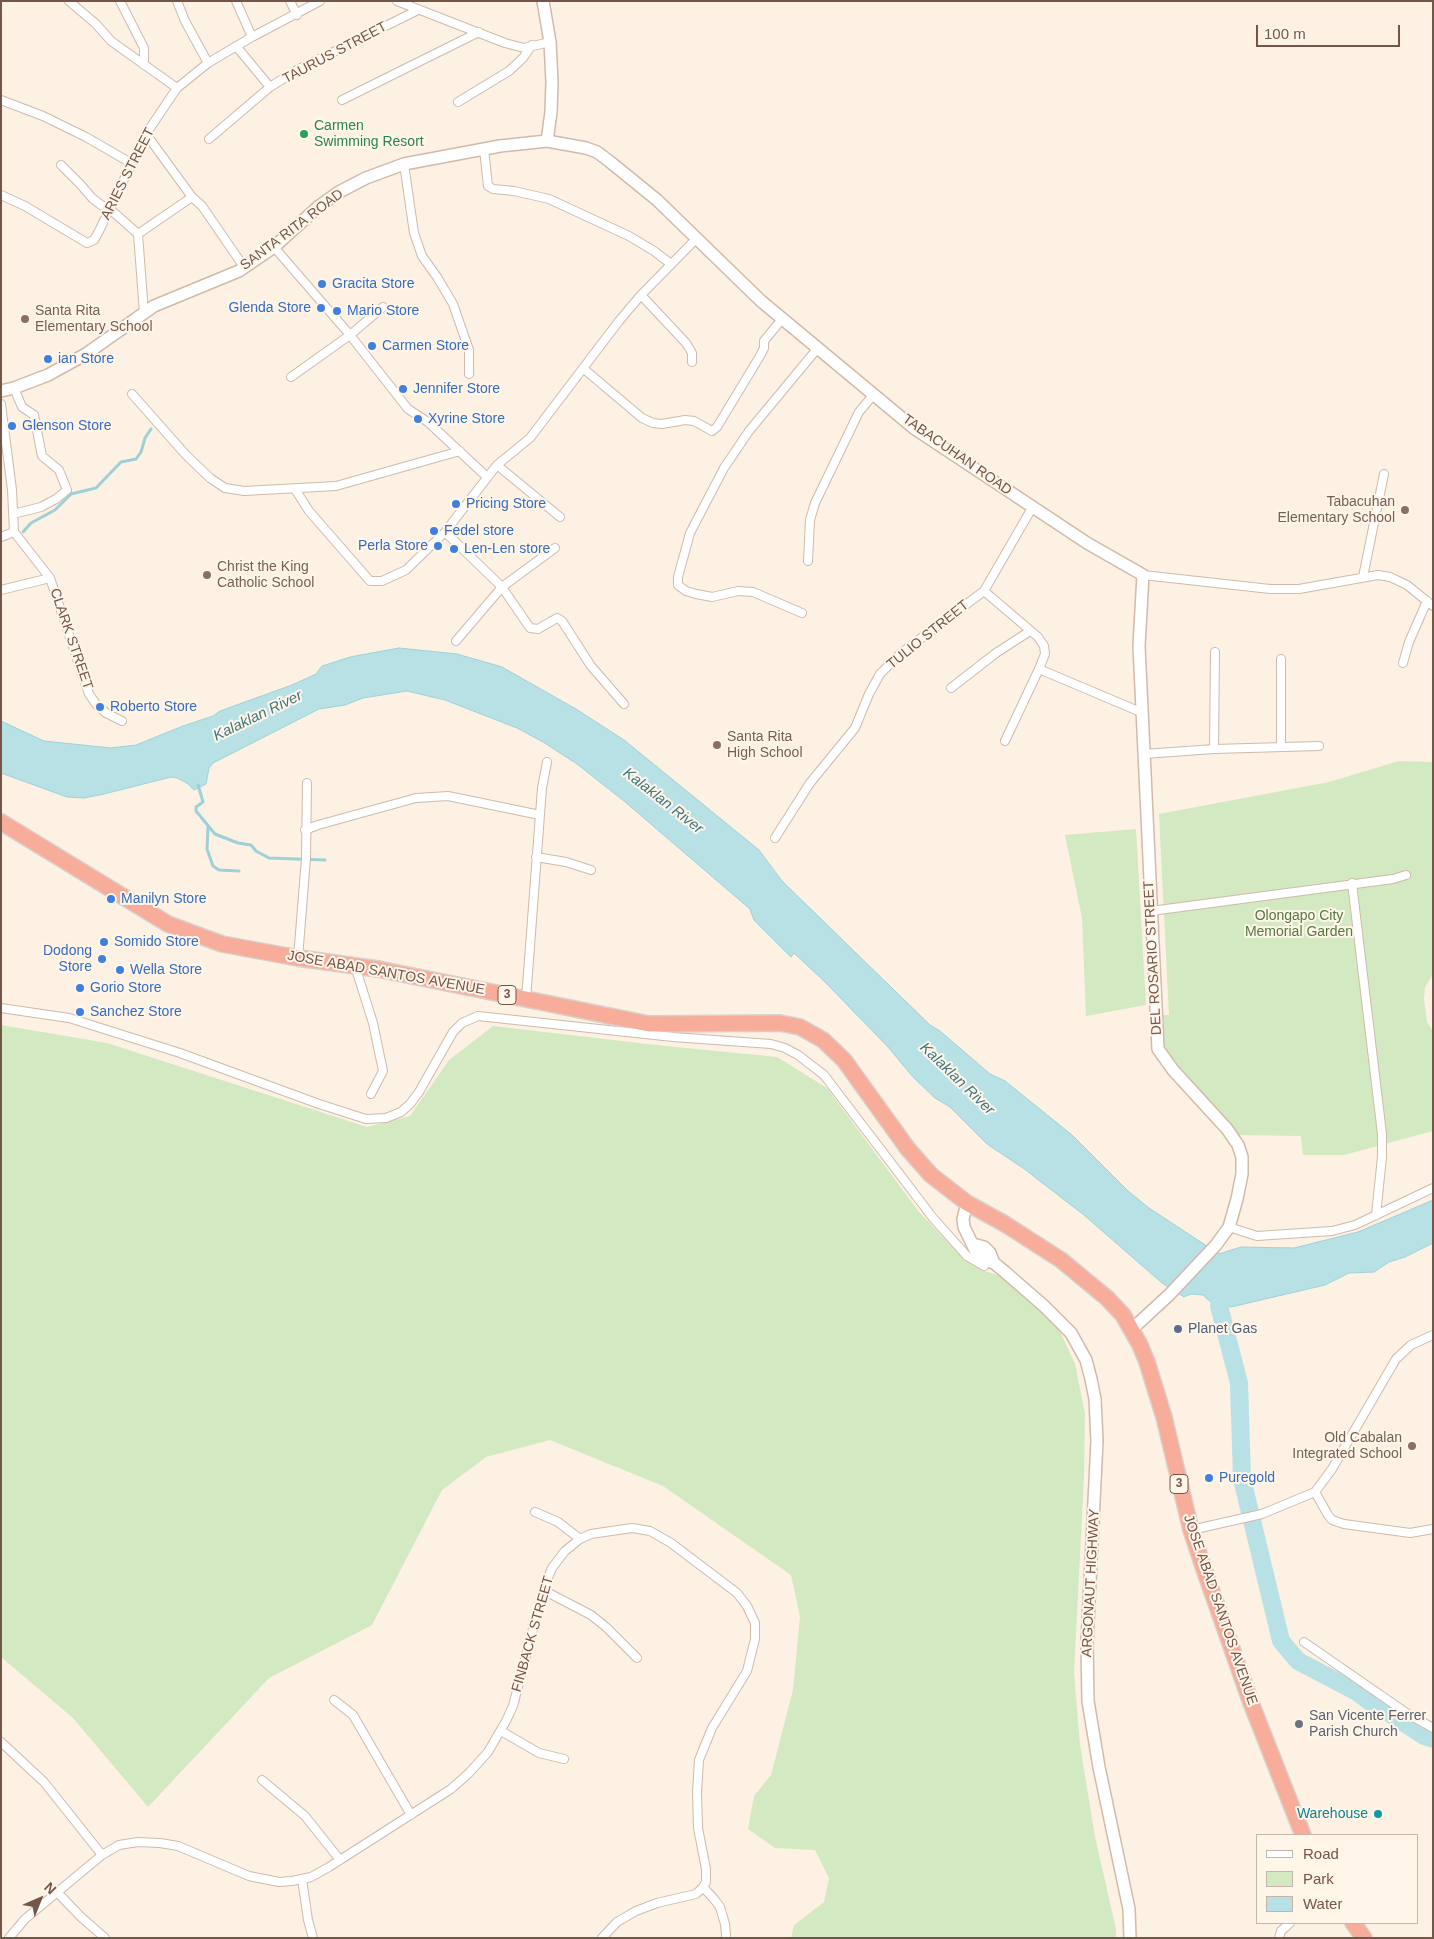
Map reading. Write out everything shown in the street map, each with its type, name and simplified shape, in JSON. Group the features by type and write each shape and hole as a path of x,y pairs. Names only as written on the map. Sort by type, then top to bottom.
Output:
{"highway":[{"name":"JOSE ABAD SANTOS AVENUE","path":"1,822 168,924 222,944 355,966 649,1024 780,1023 800,1027 823,1040 844,1060 908,1149 931,1175 967,1203 1005,1224 1061,1260 1107,1298 1123,1315 1140,1345 1155,1385 1191,1530 1248,1695 1303,1834"},
{"path":"1354,1924 1364,1938"}],"main road":[{"path":"543,1 550,42 552,82 551,112 547,141"},
{"name":"SANTA RITA ROAD","path":"1,391 48,375 86,354 154,306 244,267 274,247 318,207 339,192 366,178 404,164 484,149 547,141"},
{"name":"TABACUHAN ROAD","path":"547,141 596,152 657,200 761,301 915,430 1087,543 1143,575"},
{"name":"DEL ROSARIO STREET","path":"1131,1330 1169,1295 1216,1245 1229,1226 1238,1199 1242,1174 1242,1157 1238,1146 1227,1129 1173,1070 1158,1048 1139,646 1143,575"},
{"name":"ARGONAUT HIGHWAY","path":"967,1203 963,1219 968,1236 973,1244 984,1247 990,1253 994,1263 1044,1306 1071,1333 1086,1360 1091,1379 1095,1399 1097,1441 1087,1642 1088,1701 1099,1767 1129,1909 1130,1938"}],"street":[{"path":"70,1 96,24 111,41 177,88"},
{"path":"120,1 144,48 144,65"},
{"path":"177,1 208,62"},
{"path":"236,1 252,37"},
{"path":"290,1 296,15"},
{"name":"ARIES STREET","path":"1,195 25,206 88,244 94,240 110,210 130,163 146,134 177,88 208,62 320,1"},
{"path":"397,1 505,43 524,48 550,42"},
{"name":"TAURUS STREET","path":"209,139 270,87 297,70 418,10"},
{"path":"342,100 480,32"},
{"path":"458,102 509,71 532,45"},
{"path":"236,46 270,87"},
{"path":"1,100 43,116 86,137 130,163"},
{"path":"146,134 192,197 202,206 244,267"},
{"path":"484,149 488,186 493,189 514,191 549,199 628,236 654,251 671,264"},
{"path":"404,164 414,233 422,256 453,304 469,350 470,374"},
{"path":"61,165 82,185 92,198 110,210 138,234 144,313"},
{"path":"138,234 192,197"},
{"path":"295,489 309,511 370,581 382,580 406,570 444,532 497,465 530,438 641,295 697,238"},
{"path":"274,247 350,335 408,409 428,422 488,477"},
{"path":"641,295 686,343 692,353 692,362"},
{"path":"291,377 350,335 383,307"},
{"path":"584,370 642,418 653,423 662,424 685,420 694,421 712,431 717,427 760,356 764,348 764,341 782,319"},
{"path":"802,613 753,592 738,591 712,596 696,594 686,591 678,585 678,577 690,533 724,468 749,430 817,349"},
{"path":"13,514 41,507 56,499 67,490 59,470 42,456 34,415 22,407 14,388"},
{"path":"132,394 186,455 210,478 225,488 244,491 336,486 460,451"},
{"path":"808,561 810,520 815,503 859,412 874,394"},
{"path":"1,404 5,463 14,532 1,537"},
{"path":"497,465 560,517"},
{"path":"1362,577 1384,474"},
{"name":"TULIO STREET","path":"775,838 810,783 855,728 869,694 880,674 900,654 984,591 1032,508"},
{"name":"CLARK STREET","path":"14,532 50,578 89,694 106,713 122,721"},
{"path":"444,532 502,587 530,628 538,629 557,618 562,622 591,666 624,704"},
{"path":"456,641 502,587 555,548"},
{"name":"TABACUHAN ROAD","path":"1143,575 1270,589 1299,589 1378,575 1390,577 1408,585 1430,604"},
{"path":"1,590 50,578"},
{"path":"984,591 1030,631 1044,646 1040,669 1005,741"},
{"path":"1403,663 1409,642 1430,604"},
{"path":"951,688 996,653 1030,631"},
{"path":"1214,749 1215,652"},
{"path":"1280,659 1281,747"},
{"path":"1040,669 1143,713"},
{"path":"1144,754 1214,749 1319,746"},
{"path":"526,999 542,788 547,762"},
{"path":"298,958 306,858 307,783"},
{"path":"305,830 416,798 448,796 540,815"},
{"path":"536,858 566,862 591,870"},
{"path":"1151,911 1406,876"},
{"path":"1352,883 1383,1139 1376,1215"},
{"path":"355,966 373,1023 383,1071 371,1094"},
{"path":"1,1008 69,1018 180,1053 319,1104 366,1119 386,1118 401,1112 410,1104 419,1092 453,1032 462,1023 478,1016 673,1037 771,1044 785,1048 798,1055 824,1075 933,1218 967,1256 985,1266 1005,1272"},
{"path":"1229,1226 1257,1236 1332,1231 1355,1224 1433,1188"},
{"path":"1191,1530 1262,1514 1315,1492 1332,1469 1396,1359 1411,1346 1433,1335"},
{"path":"1315,1492 1332,1520 1344,1524 1410,1533 1433,1529"},
{"path":"535,1512 558,1522 580,1540"},
{"name":"FINBACK STREET","path":"9,1938 25,1919 102,1855 118,1845 138,1842 178,1846 262,1879 279,1882 311,1877 451,1789 469,1774 488,1752 513,1706 543,1590 552,1568 565,1551 580,1540 591,1534 616,1529 632,1528 650,1531 671,1543 737,1593 747,1606 754,1623 755,1640 747,1671 712,1728 699,1760 697,1792 698,1828 706,1876 703,1887"},
{"path":"543,1590 591,1615 637,1658"},
{"path":"1304,1642 1408,1714 1433,1728"},
{"path":"334,1700 354,1715 411,1815"},
{"path":"501,1731 539,1753 564,1759"},
{"path":"1,1742 44,1782 102,1855"},
{"path":"262,1780 305,1816 340,1860"},
{"path":"302,1878 308,1920 313,1938"},
{"path":"602,1938 617,1922 636,1911 657,1903 696,1894 703,1887 720,1907 726,1935"},
{"path":"58,1892 81,1917 105,1938"},
{"path":"1280,1938 1281,1931 1289,1924"}],"green space":[{"name":"Olongapo City Memorial Garden","path":"1399,761 1433,762 1433,974 1425,987 1424,999 1427,1022 1433,1031 1433,1131 1344,1155 1303,1155 1301,1136 1236,1135 1163,1053 1162,1015 1169,1015 1159,814 1329,782"},
{"path":"1136,829 1146,1005 1086,1016 1082,918 1065,835"},
{"path":"1,1025 107,1043 367,1127 410,1116 449,1060 493,1026 777,1057 827,1088 919,1212 965,1260 985,1271 1006,1278 1057,1325 1075,1364 1085,1414 1084,1477 1074,1672 1080,1745 1095,1837 1116,1929 1116,1938 791,1938 794,1925 824,1902 829,1878 815,1850 775,1848 748,1829 754,1796 771,1775 793,1690 800,1617 791,1575 663,1486 550,1440 486,1457 442,1490 372,1625 269,1678 148,1807 73,1718 1,1657"}],"water":[{"name":"Kalaklan River","path":"399,648 457,654 502,667 576,709 624,740 759,850 782,881 930,1025 940,1031 990,1074 1005,1081 1072,1135 1128,1191 1149,1208 1219,1254 1241,1247 1294,1248 1358,1232 1433,1200 1433,1243 1405,1257 1389,1262 1374,1272 1349,1273 1325,1285 1231,1307 1215,1306 1203,1295 1191,1294 1184,1297 1162,1283 1084,1215 1023,1168 987,1144 950,1107 935,1098 913,1077 888,1047 825,982 794,953 791,957 754,920 750,909 624,801 577,764 543,742 517,728 445,700 407,691 363,698 345,705 319,709 213,763 209,768 206,784 194,790 187,783 171,777 84,798 67,797 1,773 1,721 44,741 111,748 136,745 213,716 220,711 292,685 316,674 322,666 350,657"}],"waterway":[{"path":"23,532 31,523 55,510 71,494 96,488 121,462 136,459 151,429"},
{"path":"198,785 203,802 196,807 196,811 215,834 238,843 251,845 256,851 269,858 325,860"},
{"path":"208,827 207,849 213,866 219,870 239,871"},
{"path":"1228,1286 1219,1306 1239,1383 1242,1479 1281,1641 1298,1661 1357,1692 1377,1707 1424,1736 1433,1739"}],"place":[{"name":"Carmen Swimming Resort","path":"304,134"},
{"name":"Gracita Store","path":"322,284"},
{"name":"Glenda Store","path":"321,308"},
{"name":"Mario Store","path":"337,311"},
{"name":"Santa Rita Elementary School","path":"25,319"},
{"name":"Carmen Store","path":"372,346"},
{"name":"ian Store","path":"48,359"},
{"name":"Jennifer Store","path":"403,389"},
{"name":"Xyrine Store","path":"418,419"},
{"name":"Glenson Store","path":"12,426"},
{"name":"Pricing Store","path":"456,504"},
{"name":"Tabacuhan Elementary School","path":"1405,510"},
{"name":"Fedel store","path":"434,531"},
{"name":"Perla Store","path":"438,546"},
{"name":"Len-Len store","path":"454,549"},
{"name":"Christ the King Catholic School","path":"207,575"},
{"name":"Roberto Store","path":"100,707"},
{"name":"Santa Rita High School","path":"717,745"},
{"name":"Manilyn Store","path":"111,899"},
{"name":"Somido Store","path":"104,942"},
{"name":"Dodong Store","path":"102,959"},
{"name":"Wella Store","path":"120,970"},
{"name":"Gorio Store","path":"80,988"},
{"name":"Sanchez Store","path":"80,1012"},
{"name":"Planet Gas","path":"1178,1329"},
{"name":"Old Cabalan Integrated School","path":"1412,1446"},
{"name":"Puregold","path":"1209,1478"},
{"name":"San Vicente Ferrer Parish Church","path":"1299,1724"},
{"name":"Warehouse","path":"1378,1814"}]}
